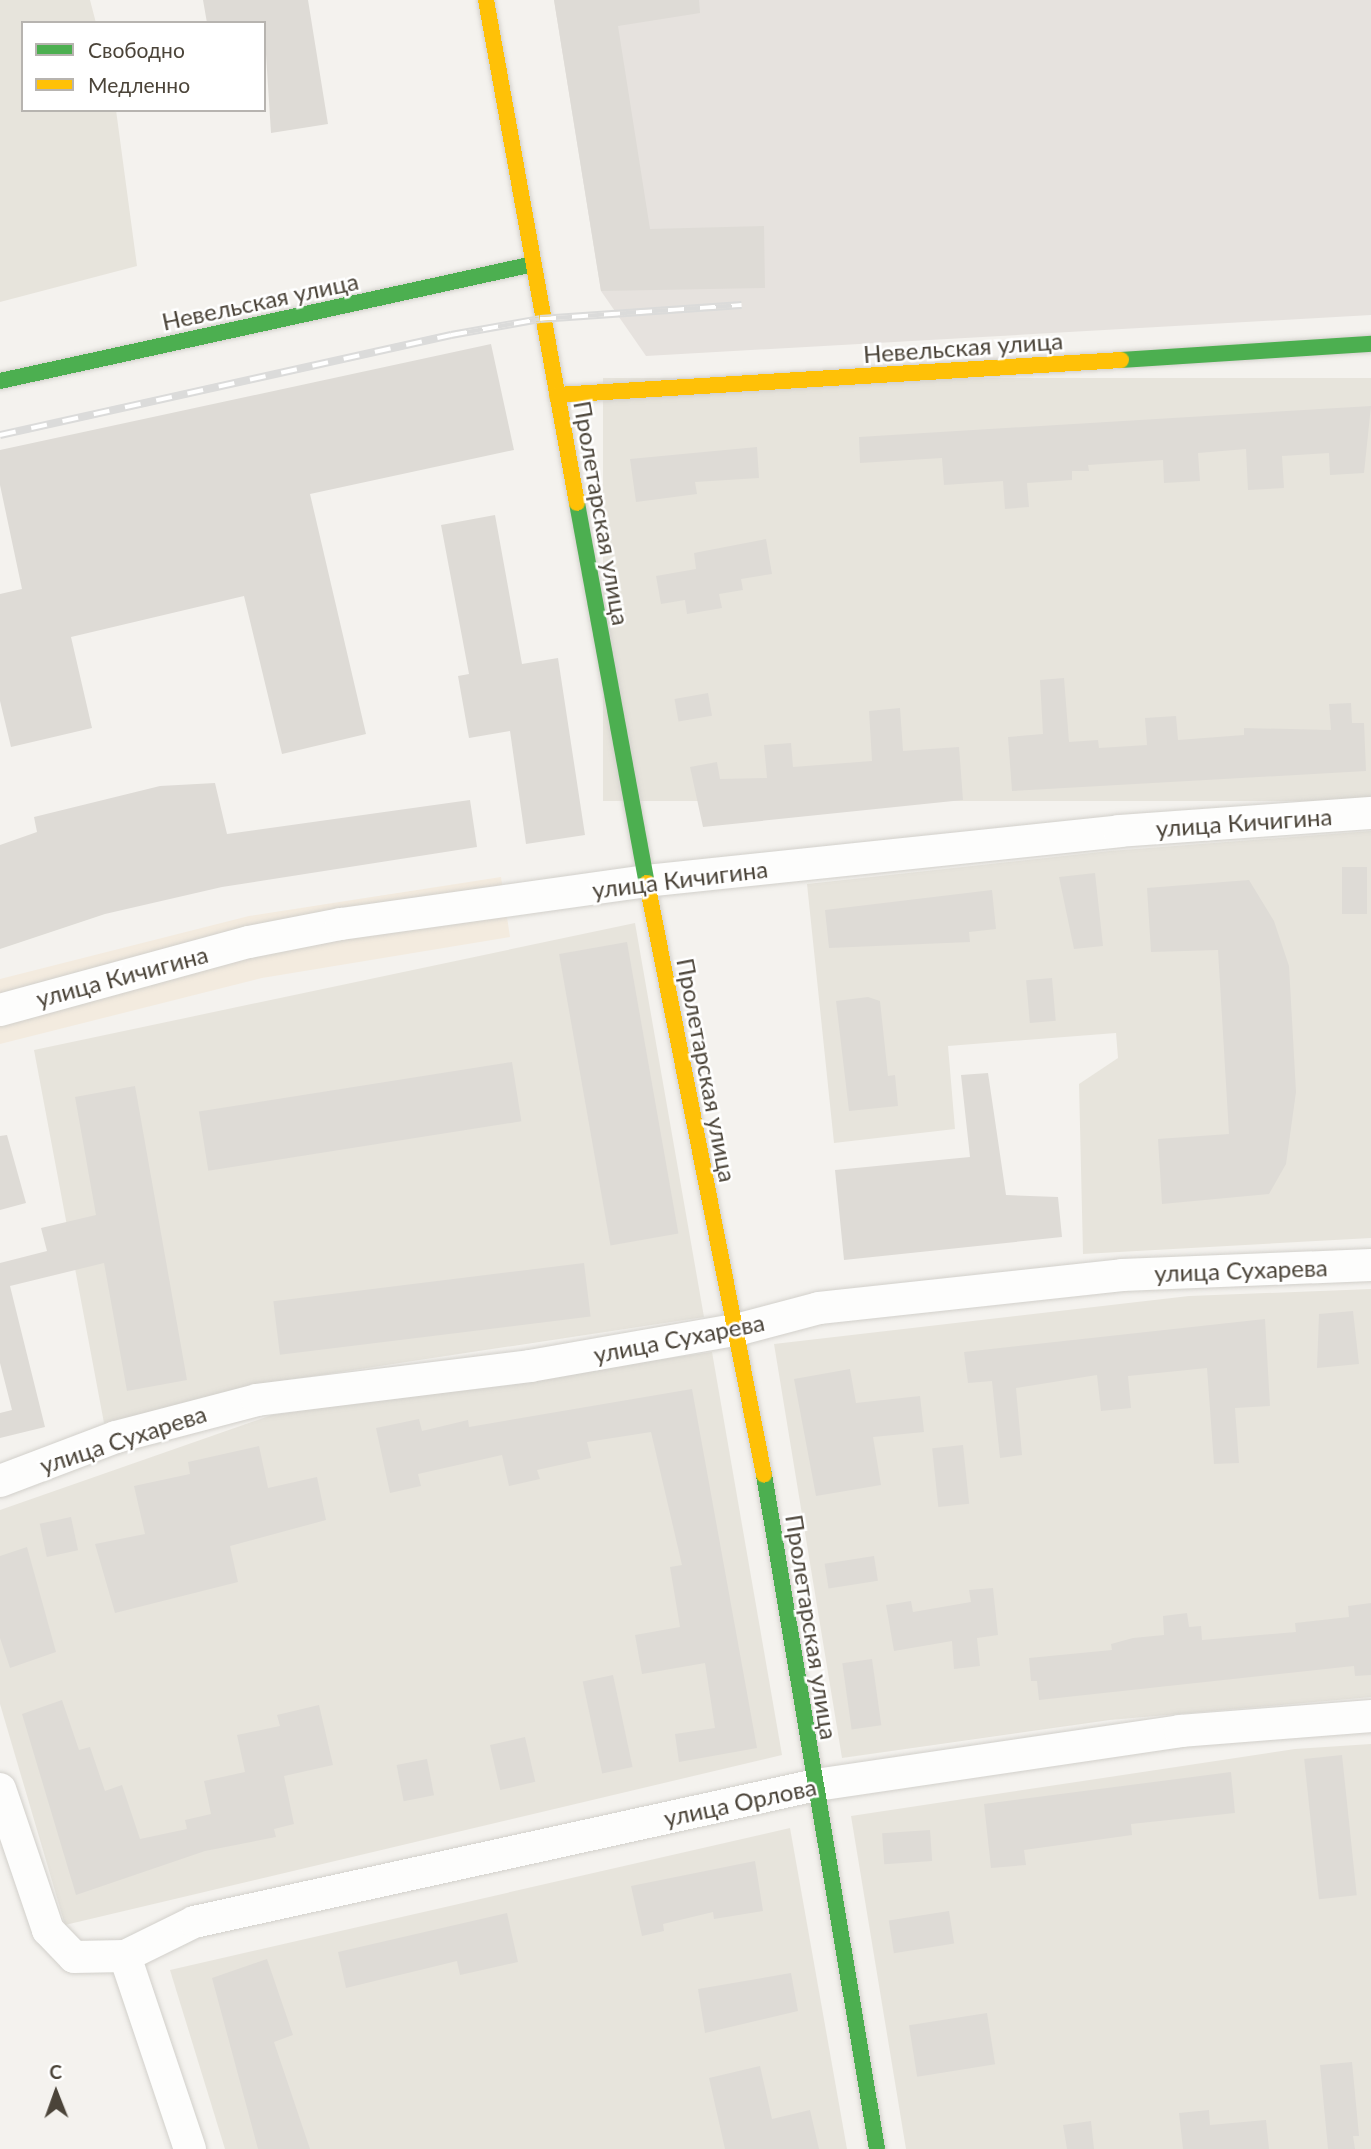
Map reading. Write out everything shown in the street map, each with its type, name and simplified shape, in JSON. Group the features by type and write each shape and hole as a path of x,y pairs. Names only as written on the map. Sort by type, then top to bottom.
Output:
{"main road":[{"name":"Пролетарская улица","path":"486,0 529,265 557,395 646,881 740,1329 877,2149"},
{"name":"Невельская улица","path":"0,381 529,265"},
{"name":"Невельская улица","path":"557,395 1371,344"}],"street":[{"name":"улица Кичигина","path":"0,1010 249,942 646,881 1119,831 1371,813"},
{"name":"улица Сухарева","path":"0,1481 116,1437 257,1400 530,1366 740,1329 819,1308 1095,1278 1371,1265"},
{"name":"улица Орлова","path":"125,1956 194,1922 816,1785 1180,1731 1371,1716"},
{"path":"0,1788 48,1930 74,1957 125,1956 190,2149"}],"shaded area":[{"path":"0,0 90,0 95,21 21,21 21,112 116,112 137,266 0,302"},
{"path":"554,0 1371,0 1371,315 646,356 601,291"},
{"path":"603,378 1371,378 1371,801 603,801"},
{"path":"1371,831 1371,1238 1083,1254 1079,1084 1118,1058 1116,1033 948,1046 955,1129 834,1143 807,884 1110,851"},
{"path":"501,877 510,937 262,978 0,1044 0,979 249,916"},
{"path":"635,923 704,1317 281,1381 104,1423 34,1050"},
{"path":"1371,1289 1371,1697 1110,1720 842,1758 774,1344 1189,1296"},
{"path":"712,1352 782,1755 65,1925 0,1704 0,1510 272,1415"},
{"path":"1371,1744 1371,2149 906,2149 851,1816 1295,1749"},
{"path":"790,1828 847,2149 225,2149 170,1970"}],"building":[{"path":"203,0 308,0 328,124 271,133 266,21 207,21"},
{"path":"554,0 699,0 700,13 618,26 650,229 764,226 765,288 601,291"},
{"path":"491,344 514,450 310,494 366,734 282,754 244,596 71,637 92,728 11,747 0,701 0,594 22,589 0,485 0,450"},
{"path":"1371,406 1364,473 1330,475 1329,453 1282,456 1284,488 1248,490 1246,449 1198,453 1200,481 1164,483 1163,460 1088,465 1089,471 1072,471 1072,480 1027,483 1029,507 1005,509 1003,481 944,485 942,458 860,463 859,437"},
{"path":"757,447 759,478 695,482 697,494 636,502 630,459"},
{"path":"495,515 522,664 558,658 585,835 526,844 510,731 469,738 458,676 469,674 441,525"},
{"path":"766,539 772,574 741,579 743,590 719,594 722,608 687,614 685,600 661,604 656,576 696,569 694,553"},
{"path":"1064,678 1069,742 1098,740 1099,748 1147,745 1145,718 1176,716 1178,740 1244,735 1244,728 1331,730 1329,704 1351,703 1352,723 1364,723 1366,771 1012,791 1008,737 1043,734 1040,680"},
{"path":"708,693 712,716 679,722 675,699"},
{"path":"900,708 903,751 959,747 963,800 703,827 690,767 717,762 720,779 767,778 764,745 791,743 793,767 872,761 869,711"},
{"path":"215,783 227,834 470,800 477,847 222,887 105,914 0,949 0,845 37,832 34,817 160,786"},
{"path":"1342,867 1367,867 1367,914 1342,914"},
{"path":"1095,873 1103,946 1074,949 1059,877"},
{"path":"1249,880 1274,921 1289,966 1296,1092 1286,1164 1269,1194 1162,1204 1158,1139 1229,1134 1218,950 1151,952 1147,888"},
{"path":"992,890 996,929 969,932 970,942 829,948 825,910"},
{"path":"627,942 678,1234 610,1245 559,954"},
{"path":"1052,978 1056,1021 1030,1023 1026,980"},
{"path":"868,997 880,1001 888,1076 895,1075 898,1106 849,1111 836,1001"},
{"path":"512,1062 521,1121 208,1171 199,1112"},
{"path":"988,1073 1006,1195 1058,1197 1062,1237 844,1260 835,1170 970,1157 961,1075"},
{"path":"135,1086 187,1380 127,1391 104,1263 10,1286 45,1427 0,1438 0,1413 12,1410 0,1363 0,1263 47,1251 41,1228 96,1215 75,1097"},
{"path":"7,1135 26,1203 0,1210 0,1136"},
{"path":"584,1263 591,1317 280,1355 273,1301"},
{"path":"1353,1311 1359,1364 1317,1368 1319,1314"},
{"path":"1265,1319 1270,1406 1235,1408 1239,1463 1214,1464 1207,1368 1128,1376 1131,1408 1101,1411 1097,1375 1016,1388 1022,1455 1000,1458 992,1381 968,1383 964,1352"},
{"path":"850,1369 856,1403 920,1396 924,1432 873,1437 881,1485 816,1496 794,1379"},
{"path":"692,1389 757,1748 679,1762 675,1734 715,1728 705,1663 642,1674 635,1635 680,1627 670,1567 682,1565 651,1432 587,1442 591,1458 537,1470 540,1479 509,1486 502,1455 418,1474 421,1486 390,1493 376,1428 419,1419 422,1431 468,1420 469,1427"},
{"path":"963,1445 969,1504 938,1507 932,1448"},
{"path":"259,1446 268,1488 317,1477 326,1520 230,1546 238,1582 115,1613 95,1544 145,1534 134,1486 190,1474 188,1462"},
{"path":"71,1517 78,1550 47,1557 40,1524"},
{"path":"27,1547 56,1652 10,1668 0,1638 0,1556"},
{"path":"874,1556 878,1581 829,1589 825,1564"},
{"path":"993,1588 998,1635 977,1638 980,1666 954,1669 952,1641 894,1651 886,1605 911,1601 913,1612 971,1602 969,1590"},
{"path":"1371,1603 1371,1675 1355,1676 1354,1666 1039,1700 1037,1681 1031,1681 1029,1658 1112,1650 1111,1644 1133,1638 1164,1635 1163,1616 1187,1613 1189,1627 1201,1626 1202,1640 1296,1632 1295,1623 1349,1617 1348,1606"},
{"path":"872,1659 881,1725 852,1730 842,1663"},
{"path":"613,1675 633,1767 602,1773 583,1681"},
{"path":"62,1700 79,1750 90,1747 105,1791 122,1785 140,1839 187,1829 185,1820 211,1814 204,1781 245,1772 237,1735 280,1726 277,1715 319,1705 333,1765 284,1776 294,1824 274,1829 276,1837 205,1851 76,1895 22,1714"},
{"path":"525,1737 535,1782 500,1790 490,1745"},
{"path":"1342,1755 1357,1895 1319,1899 1304,1759"},
{"path":"427,1759 434,1795 404,1801 397,1765"},
{"path":"1231,1772 1235,1813 1131,1824 1132,1835 1024,1850 1026,1865 991,1868 984,1804"},
{"path":"930,1830 932,1861 884,1864 882,1833"},
{"path":"755,1861 763,1911 714,1919 713,1912 663,1924 664,1931 642,1936 631,1886"},
{"path":"949,1911 954,1944 894,1953 889,1921"},
{"path":"507,1913 518,1962 460,1975 457,1961 346,1988 338,1952"},
{"path":"267,1959 293,2035 274,2042 310,2149 258,2149 212,1978"},
{"path":"791,1973 798,2011 705,2033 698,1989"},
{"path":"987,2013 995,2064 917,2077 909,2025"},
{"path":"1352,2062 1359,2136 1353,2136 1355,2149 1328,2149 1320,2065"},
{"path":"760,2066 772,2119 810,2110 819,2149 725,2149 709,2078"},
{"path":"1209,2110 1210,2125 1266,2120 1269,2149 1183,2149 1179,2113"},
{"path":"1091,2121 1094,2149 1067,2149 1063,2125"}],"railway":[{"path":"0,435 451,335 540,319 742,305"}],"traffic: fast":[{"path":"0,381 529,265"},
{"path":"1121,360 1371,344"},
{"path":"577,503 647,883"},
{"path":"764,1475 877,2149"}],"traffic: slow":[{"path":"486,0 577,503"},
{"path":"557,395 1121,360"},
{"path":"647,883 764,1475"}]}
